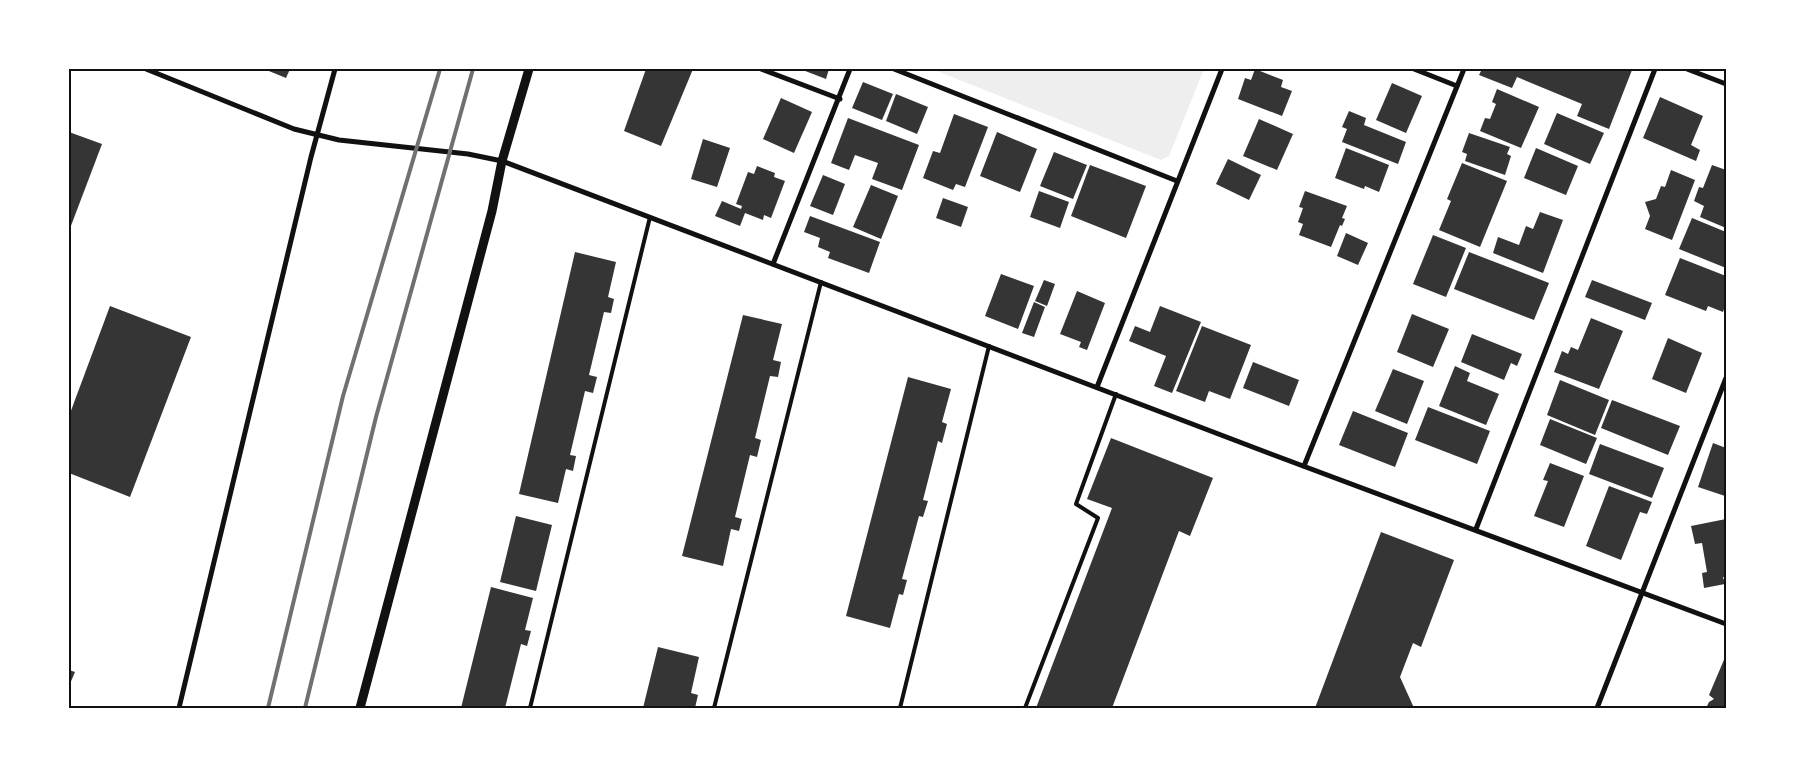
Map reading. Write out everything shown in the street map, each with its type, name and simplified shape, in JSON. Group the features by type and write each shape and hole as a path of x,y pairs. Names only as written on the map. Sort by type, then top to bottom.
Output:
{"street":[{"path":"146,69 294,129 316,135 339,140 468,154 502,161 1304,466 1726,624"},
{"path":"179,708 316,135 335,69"},
{"path":"360,708 492,211 502,161 529,69"},
{"path":"761,69 840,99"},
{"path":"773,264 840,99 850,69"},
{"path":"894,69 1177,181"},
{"path":"1097,387 1222,69"},
{"path":"1414,69 1457,86"},
{"path":"1304,466 1464,69"},
{"path":"1476,529 1655,69"},
{"path":"1687,69 1726,84"},
{"path":"1597,708 1726,378"}],"lane":[{"path":"530,708 650,217"},
{"path":"714,708 822,282"},
{"path":"900,708 989,346"},
{"path":"1025,708 1098,518 1076,504 1116,394"}],"shaded area":[{"path":"932,69 1204,69 1169,156 1161,160"}],"building":[{"path":"264,69 290,69 286,78"},
{"path":"646,69 693,69 661,146 624,131"},
{"path":"800,69 829,69 826,79"},
{"path":"1255,69 1283,80 1281,87 1292,91 1282,116 1238,99 1245,78 1251,80"},
{"path":"1482,69 1632,70 1609,129 1577,116 1582,104 1517,77 1512,88 1479,75"},
{"path":"863,82 893,94 882,120 852,108"},
{"path":"1392,83 1422,96 1406,133 1376,120"},
{"path":"1497,89 1539,107 1521,148 1480,131 1485,118 1490,119 1496,104 1492,102"},
{"path":"896,94 928,107 917,134 886,121"},
{"path":"1660,97 1703,116 1691,145 1700,150 1696,161 1643,138"},
{"path":"781,98 812,112 794,153 763,139"},
{"path":"1349,111 1366,118 1364,125 1406,142 1398,164 1342,142 1347,129 1342,127"},
{"path":"1557,113 1604,133 1590,164 1544,144"},
{"path":"954,114 988,127 965,187 956,184 953,190 923,178 933,151 940,153"},
{"path":"848,118 919,145 902,190 872,179 878,163 855,155 849,170 831,163"},
{"path":"1259,119 1293,134 1277,170 1243,156"},
{"path":"69,132 102,144 69,231"},
{"path":"997,132 1037,149 1020,192 980,176"},
{"path":"1469,133 1510,147 1507,154 1511,156 1505,175 1465,161 1467,154 1462,152"},
{"path":"703,139 730,148 717,187 691,179"},
{"path":"1346,148 1389,165 1379,192 1365,186 1364,189 1335,178"},
{"path":"1536,148 1578,166 1566,195 1524,178"},
{"path":"1054,152 1087,165 1073,199 1040,186"},
{"path":"1228,159 1261,175 1249,200 1216,184"},
{"path":"1462,163 1507,181 1480,247 1439,230 1451,201 1447,199"},
{"path":"1090,165 1146,186 1126,238 1071,216"},
{"path":"1712,165 1726,170 1726,228 1700,217 1704,206 1694,201 1699,187 1703,188"},
{"path":"757,166 775,173 774,177 785,181 771,218 764,215 763,220 745,213 740,226 715,216 722,201 741,209 742,206 736,204 748,172 754,174"},
{"path":"1671,170 1695,180 1672,240 1645,229 1650,216 1645,202 1656,199 1661,186 1665,187"},
{"path":"823,175 845,184 833,215 810,206"},
{"path":"871,185 898,196 881,239 853,227"},
{"path":"1039,191 1069,202 1060,228 1030,217"},
{"path":"1305,191 1347,206 1342,218 1345,219 1342,226 1340,225 1331,247 1299,235 1303,224 1298,222 1303,208 1299,207"},
{"path":"943,198 968,207 961,227 936,218"},
{"path":"1540,212 1563,220 1543,273 1493,253 1498,237 1519,245 1526,226 1533,229"},
{"path":"810,216 880,242 869,273 828,258 830,252 818,247 820,238 804,232"},
{"path":"1692,218 1726,232 1726,268 1679,249"},
{"path":"1346,233 1368,243 1358,265 1337,256"},
{"path":"1433,235 1466,248 1446,297 1413,284"},
{"path":"575,252 616,262 608,297 614,299 611,313 604,312 589,375 597,377 593,393 585,391 570,455 576,456 573,471 566,469 558,503 519,494"},
{"path":"1469,252 1549,283 1534,320 1454,289"},
{"path":"1680,258 1726,276 1726,303 1723,312 1708,306 1706,311 1665,295"},
{"path":"1001,274 1034,286 1018,329 985,316"},
{"path":"1044,280 1055,284 1047,306 1035,301"},
{"path":"1592,280 1652,303 1645,320 1585,297"},
{"path":"1077,291 1105,303 1087,350 1079,347 1081,342 1060,334"},
{"path":"1034,302 1045,307 1034,337 1022,333"},
{"path":"110,306 191,337 130,497 69,473 69,416"},
{"path":"1160,306 1201,322 1172,393 1154,386 1166,356 1129,341 1135,326 1150,332"},
{"path":"1412,314 1449,329 1433,367 1397,352"},
{"path":"743,315 782,324 773,360 781,362 778,377 770,376 755,438 761,440 757,457 750,455 735,517 742,519 739,531 731,529 723,566 682,556"},
{"path":"1591,318 1623,331 1599,389 1554,372 1562,351 1568,354 1571,347 1578,350"},
{"path":"1202,326 1251,345 1230,399 1209,391 1205,402 1176,391"},
{"path":"1472,334 1522,354 1517,366 1511,363 1504,380 1461,362"},
{"path":"1668,338 1702,353 1686,393 1652,379"},
{"path":"1253,362 1299,380 1289,406 1243,388"},
{"path":"1455,366 1470,373 1467,381 1499,394 1486,425 1439,406"},
{"path":"1393,369 1424,381 1407,424 1375,411"},
{"path":"908,377 951,389 942,422 947,424 942,443 938,441 923,500 928,501 923,517 919,516 902,579 907,580 903,595 899,594 890,628 846,616"},
{"path":"1560,380 1609,400 1595,435 1547,415"},
{"path":"1612,400 1680,426 1668,455 1601,428"},
{"path":"1428,407 1490,431 1477,464 1415,440"},
{"path":"1353,411 1408,433 1395,467 1339,445"},
{"path":"1550,419 1597,438 1586,464 1540,445"},
{"path":"1111,438 1213,478 1190,536 1179,531 1112,708 1036,708 1112,508 1087,499"},
{"path":"1713,443 1726,448 1725,496 1698,487"},
{"path":"1600,444 1664,468 1652,498 1589,474"},
{"path":"1550,463 1584,476 1564,527 1534,516 1548,481 1543,480"},
{"path":"1609,486 1652,502 1647,514 1640,512 1621,560 1586,546"},
{"path":"516,516 552,525 536,591 500,582"},
{"path":"1726,519 1726,577 1723,577 1725,584 1704,588 1702,573 1707,572 1702,543 1695,544 1691,526"},
{"path":"1381,532 1454,560 1421,647 1413,643 1400,677 1414,708 1315,708"},
{"path":"491,587 533,598 525,630 531,631 527,646 521,644 505,708 461,708"},
{"path":"658,647 699,657 691,693 698,695 695,708 643,708"},
{"path":"1726,655 1726,708 1706,708 1709,702 1714,699 1709,695"},
{"path":"69,670 75,672 69,686"}],"railway":[{"path":"268,708 343,396 440,69"},
{"path":"305,708 376,417 473,69"}]}
